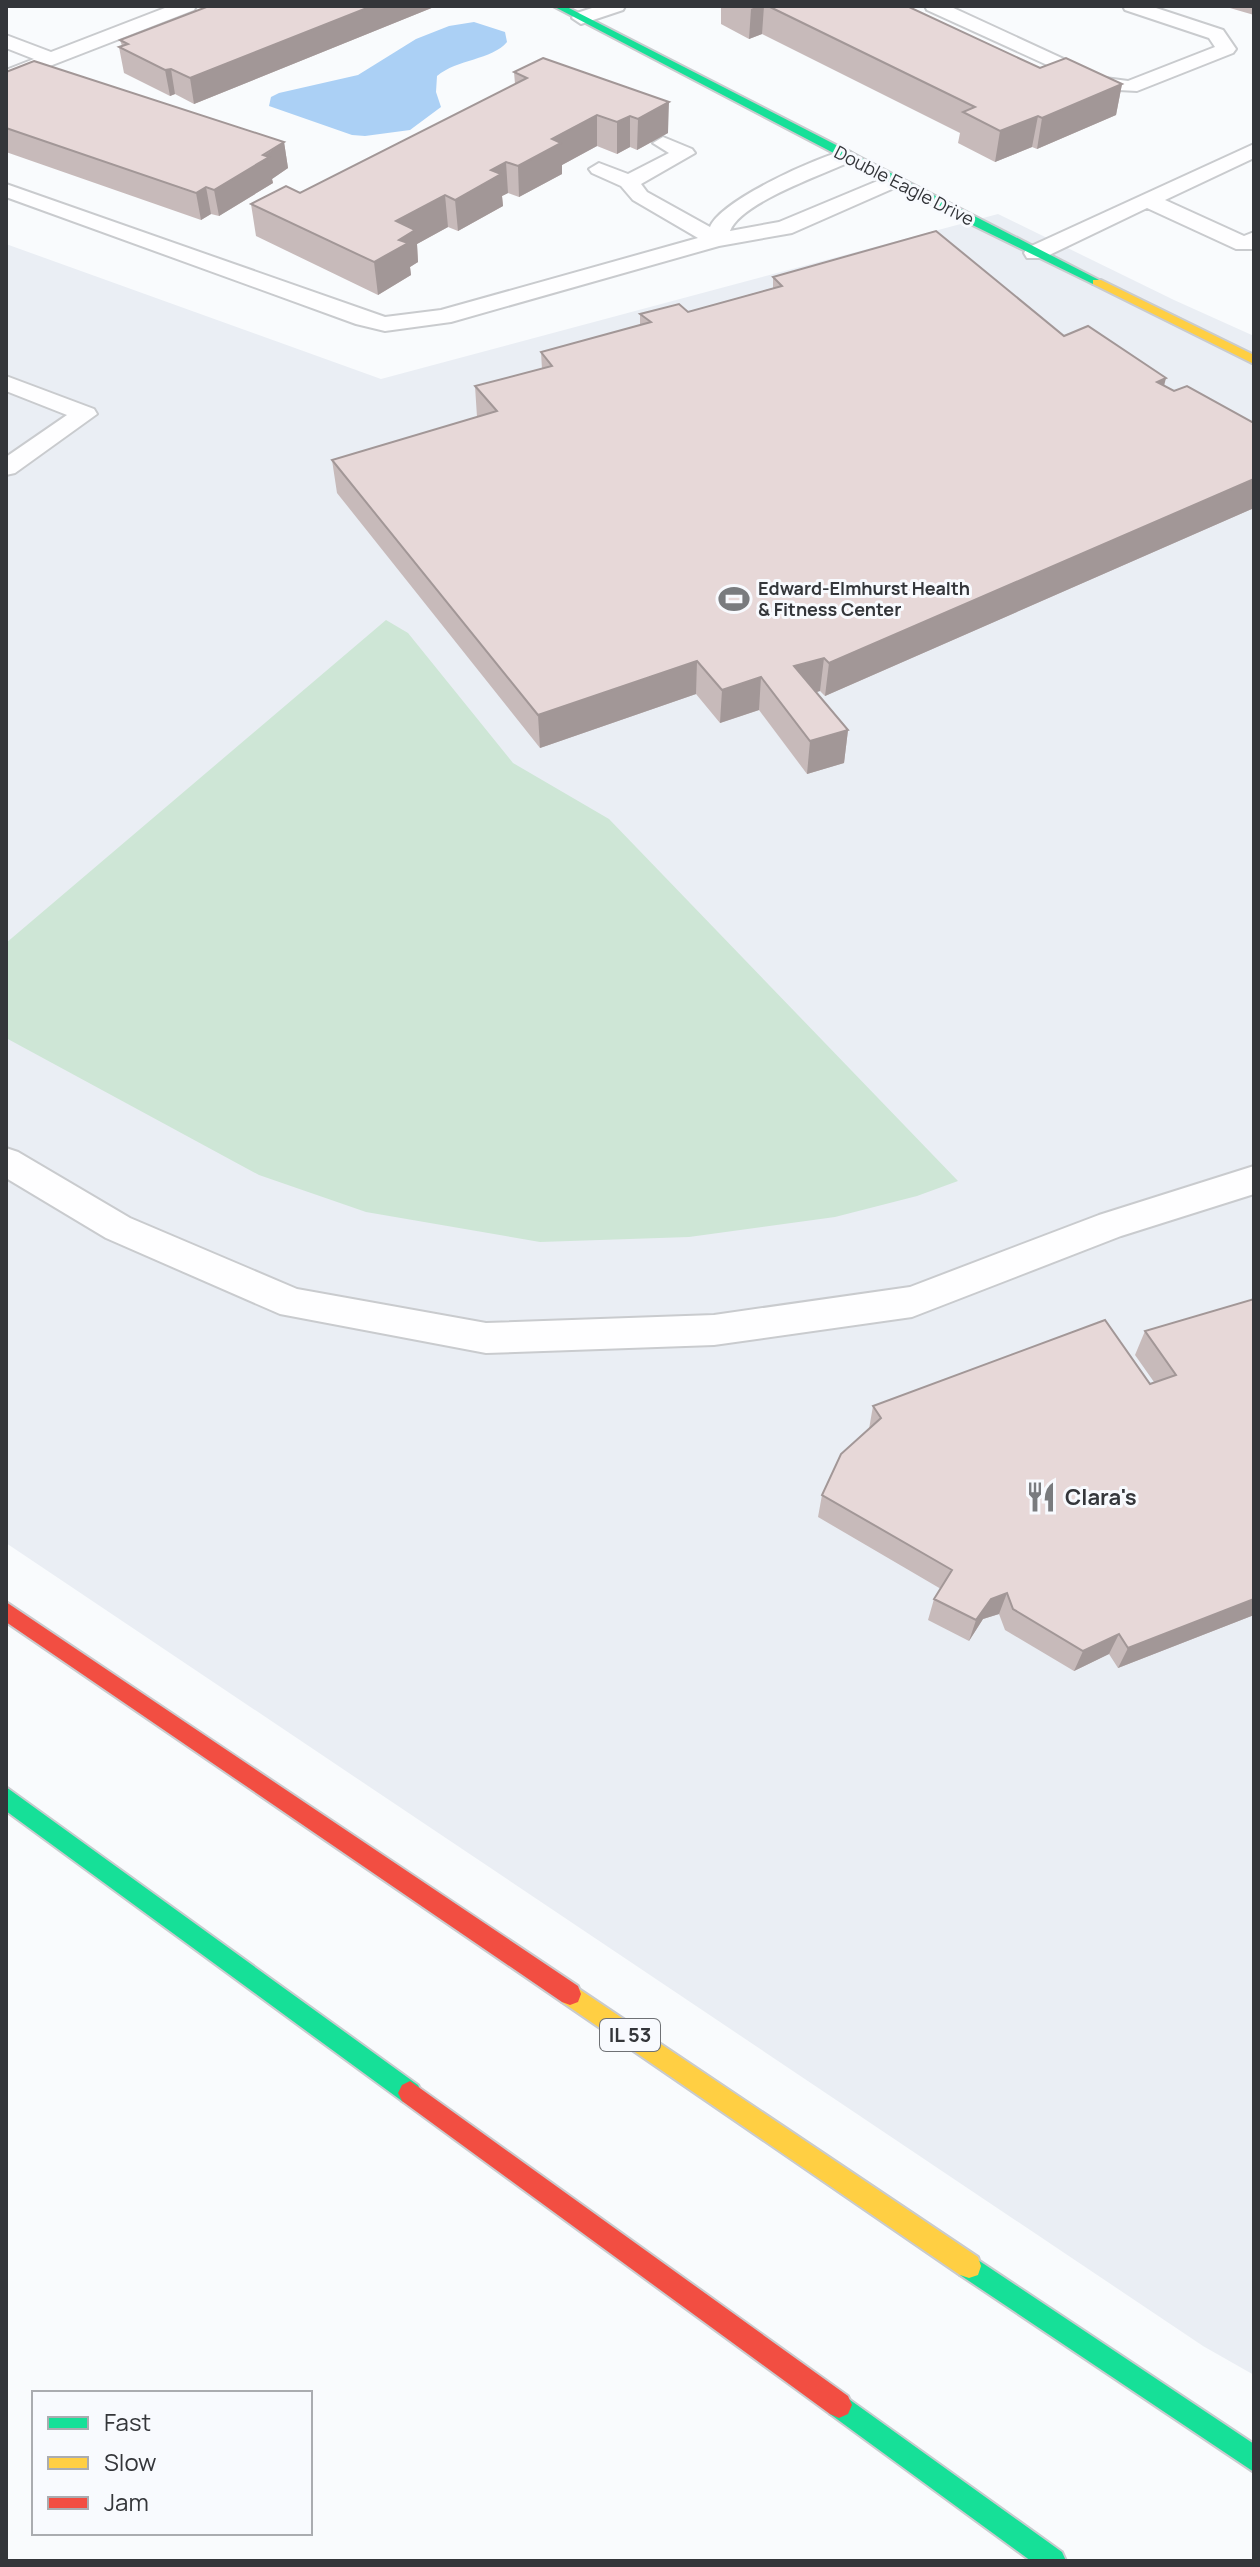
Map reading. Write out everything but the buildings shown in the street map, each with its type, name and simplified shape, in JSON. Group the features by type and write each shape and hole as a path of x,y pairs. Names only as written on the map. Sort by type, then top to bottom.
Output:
{"main road":[{"name":"Double Eagle Drive","path":"558,6 1035,253 1254,360"},
{"name":"IL 53","path":"6,1611 1254,2459"},
{"path":"6,1798 1053,2561"}],"lane":[{"path":"6,77 187,6"},
{"path":"581,18 616,6"},
{"path":"934,6 1100,83 1130,87 1226,49 1216,34 1132,6"},
{"path":"6,41 48,58"},
{"path":"628,182 685,153 663,143"},
{"path":"1035,253 1254,150"},
{"path":"716,240 724,219 746,202 847,156"},
{"path":"599,169 628,182 640,196 716,240"},
{"path":"6,190 349,314 385,324 443,317 716,240 784,228 894,181"},
{"path":"1147,200 1244,244 1254,239"},
{"path":"6,383 85,414 6,468"},
{"path":"6,1161 118,1228 293,1303 486,1338 714,1330 912,1302 1111,1225 1254,1180"}],"shaded area":[{"path":"998,214 1254,336 1254,2375 1203,2346 6,1543 6,244 381,379"}],"green space":[{"path":"386,620 408,633 513,763 609,819 958,1181 917,1196 835,1217 689,1237 540,1242 366,1212 259,1175 6,1038 6,943"}],"water":[{"path":"474,22 505,32 507,42 493,53 454,66 437,76 436,92 441,107 410,130 352,135 269,106 271,97 279,93 358,75 416,39 449,26"}],"traffic: fast":[{"path":"558,6 956,213 1097,282"},
{"path":"6,1798 410,2093"},
{"path":"969,2266 1254,2459"},
{"path":"839,2405 1053,2561"}],"traffic: slow":[{"path":"1097,282 1254,360"},
{"path":"570,1994 969,2266"}],"traffic: jam":[{"path":"6,1611 570,1994"},
{"path":"410,2093 839,2405"}],"place":[{"name":"Edward-Elmhurst Health & Fitness Center","path":"734,599"},
{"name":"Clara's","path":"1041,1497"}]}
